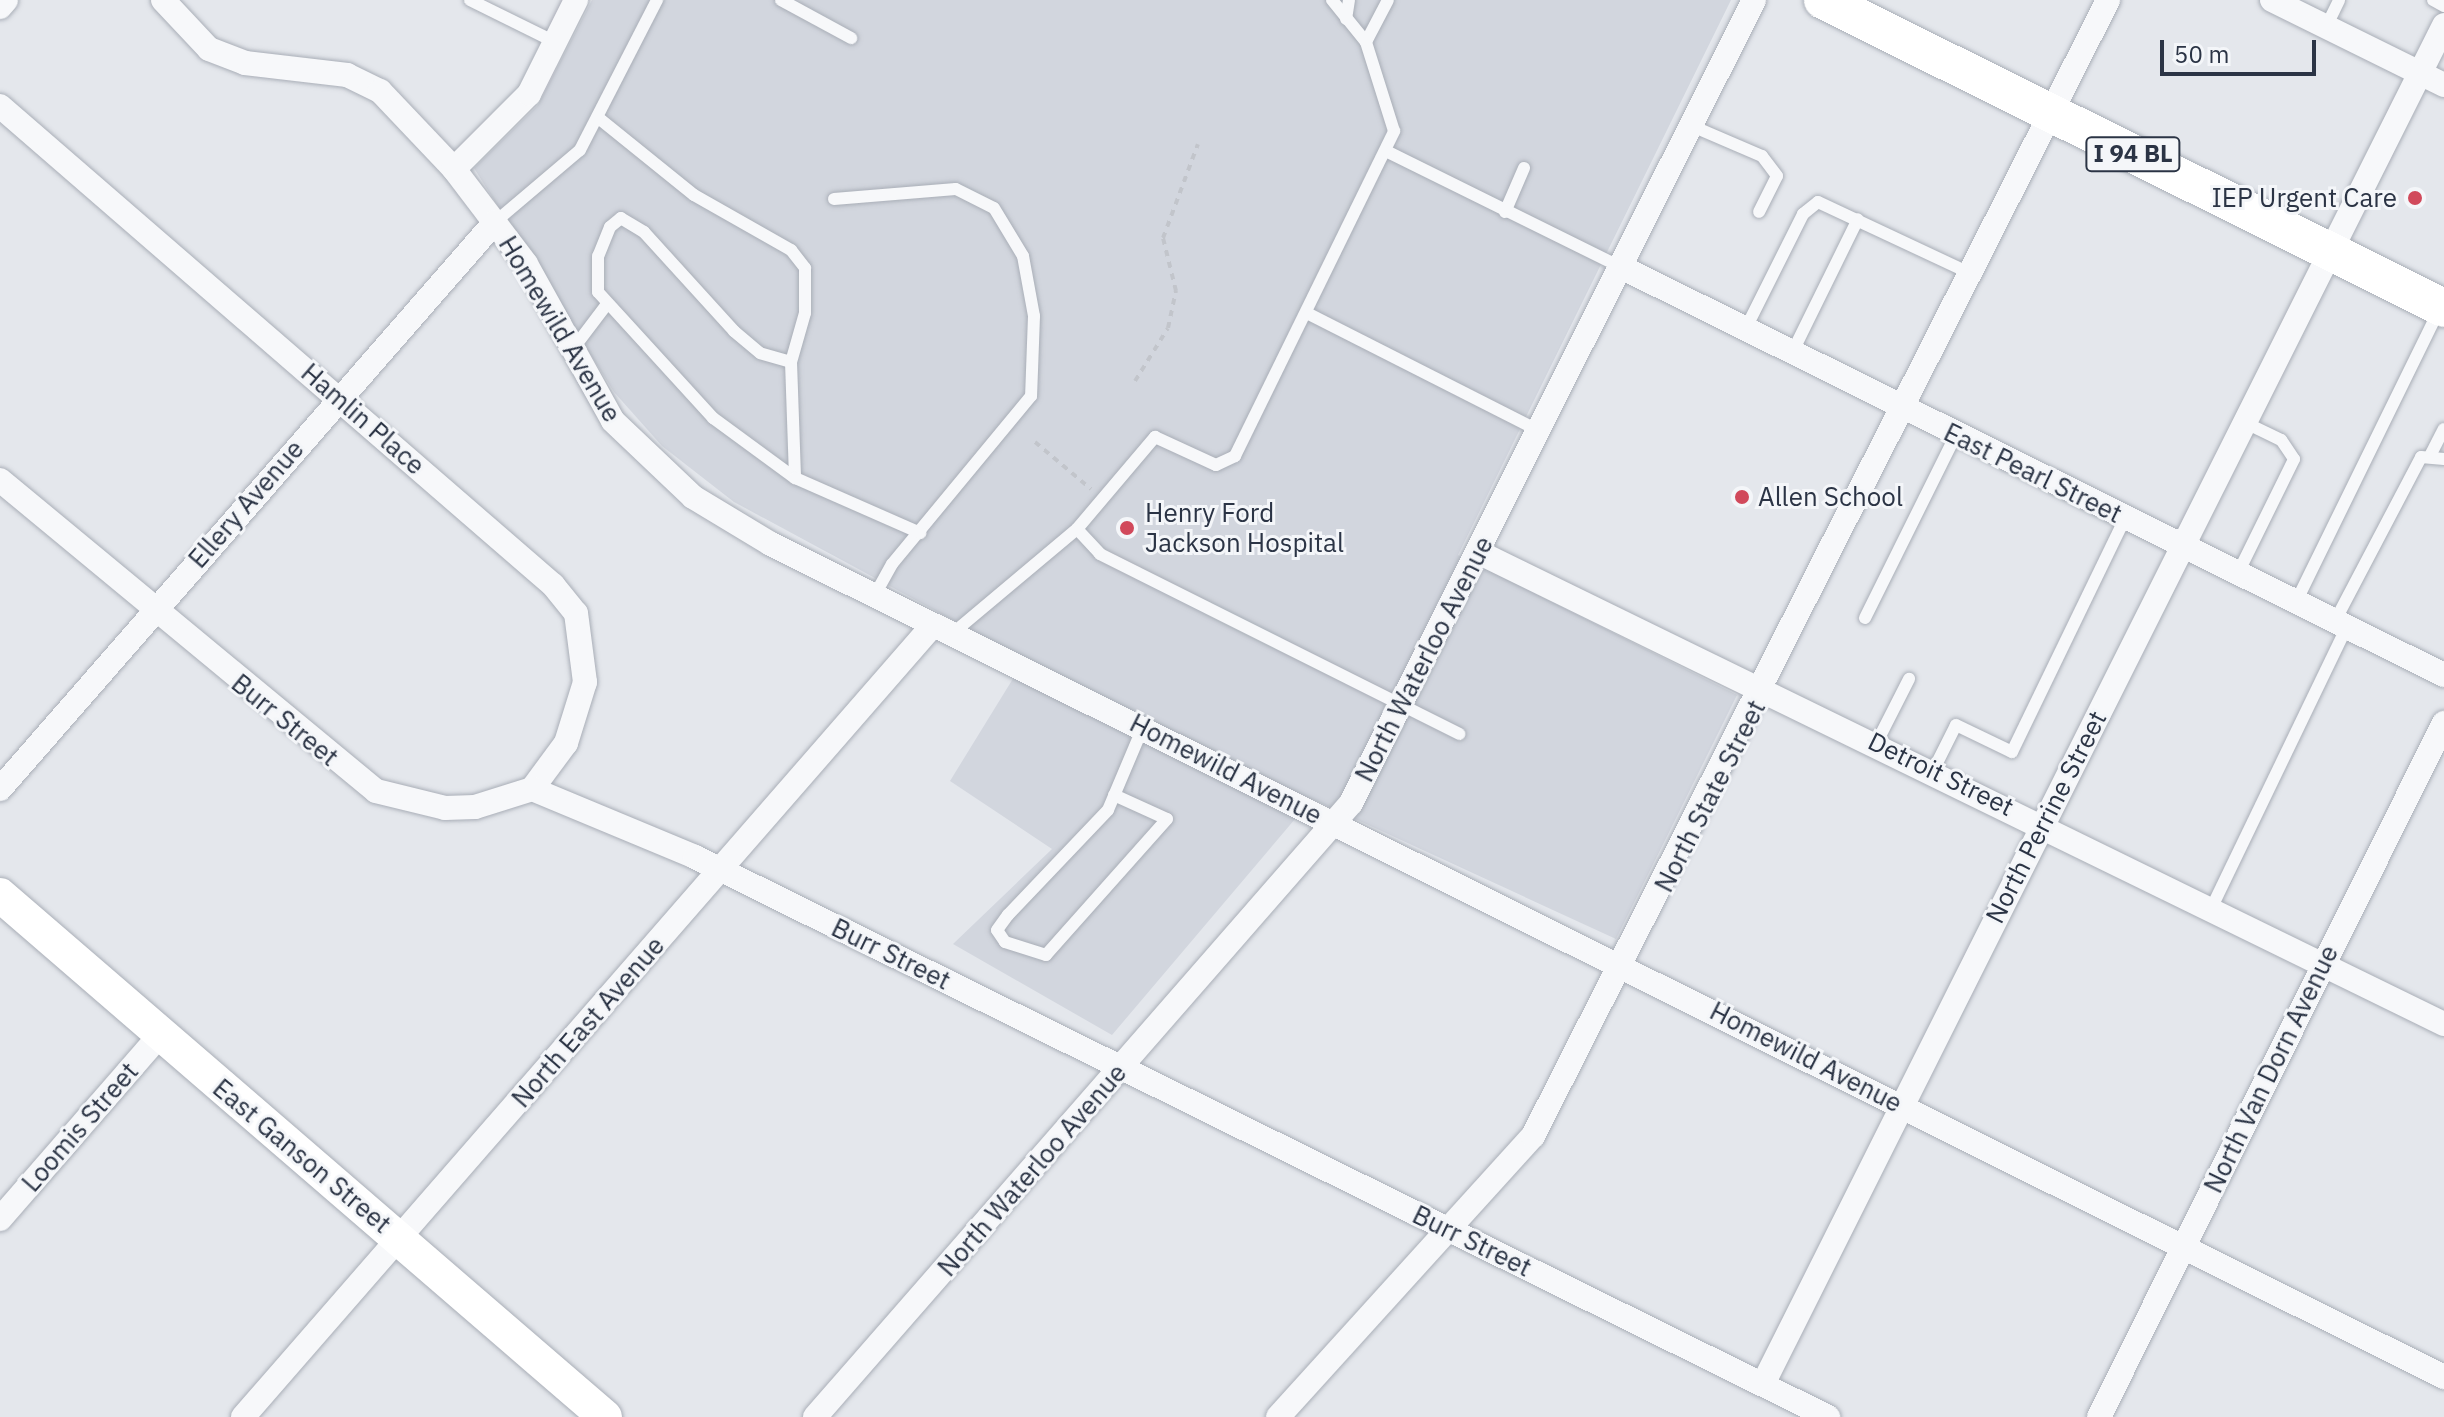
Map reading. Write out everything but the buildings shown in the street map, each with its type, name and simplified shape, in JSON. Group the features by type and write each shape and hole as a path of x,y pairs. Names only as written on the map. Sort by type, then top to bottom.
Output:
{"main road":[{"name":"I 94 BL","path":"1823,0 2442,307"}],"street":[{"path":"0,7 6,0"},
{"name":"Homewild Avenue","path":"163,0 209,49 245,63 347,75 380,91 454,169 495,222 613,421 646,458 771,544 1626,964 1902,1107 2185,1245 2444,1377"},
{"path":"454,169 529,94 576,0"},
{"name":"North Waterloo Avenue","path":"815,1417 1336,824 1403,707 1754,0"},
{"name":"North State Street","path":"1278,1417 1525,1148 1626,964 2108,0"},
{"path":"2272,0 2444,85"},
{"name":"North Perrine Street","path":"1763,1384 2444,25"},
{"name":"Hamlin Place","path":"0,106 339,398 576,613 585,682 566,743 532,789"},
{"name":"Ellery Avenue","path":"0,789 495,222"},
{"name":"East Pearl Street","path":"1623,268 1905,411 2444,675"},
{"name":"Burr Street","path":"0,480 153,612 376,791 445,808 475,807 532,789 721,870 1828,1417"},
{"name":"Detroit Street","path":"1478,552 1735,679 1765,687 1934,769 2444,1024"},
{"name":"North East Avenue","path":"243,1417 721,870 943,629"},
{"name":"North Van Dorn Avenue","path":"2099,1417 2322,962 2444,723"},
{"name":"East Ganson Street","path":"0,895 605,1417"},
{"name":"Loomis Street","path":"0,1219 160,1035"}],"lane":[{"path":"470,0 555,42"},
{"path":"495,222 580,150 601,120 657,0"},
{"path":"781,0 851,38"},
{"path":"943,629 1077,529 1105,501 1155,437 1216,465 1235,456 1388,152 1394,131 1366,42 1333,3 1321,0"},
{"path":"1346,19 1349,0"},
{"path":"1366,42 1388,0"},
{"path":"2326,27 2339,0"},
{"path":"2433,0 2444,6"},
{"path":"601,120 694,195 791,250 805,268 805,313 791,362 795,478"},
{"path":"1692,126 1762,156 1777,176 1759,212"},
{"path":"1388,152 1623,268"},
{"path":"1505,212 1524,168"},
{"path":"834,199 956,189 994,208 1023,256 1034,316 1031,396 920,533 874,596"},
{"path":"1745,330 1803,214 1818,202 1972,274"},
{"path":"791,362 742,339 701,287 621,218 598,256 598,292 713,418 795,478 920,533"},
{"path":"1792,353 1858,219"},
{"path":"572,350 607,304"},
{"path":"2296,602 2442,307"},
{"path":"1307,313 1540,431"},
{"path":"2238,573 2294,459 2281,440 2244,422"},
{"path":"2211,909 2421,457 2438,456 2444,429"},
{"path":"1865,618 1956,435"},
{"path":"1934,769 1956,725 2012,752 2125,518"},
{"path":"1077,529 1100,554 1460,734"},
{"path":"1877,742 1909,679"},
{"path":"1114,795 1167,819 1046,955 1005,942 997,930 1114,795 1143,727"}],"path":[{"path":"1135,381 1168,328 1176,291 1163,238 1198,144"},
{"path":"1035,442 1105,501"}],"shaded area":[{"name":"Henry Ford Jackson Hospital","path":"592,0 1731,0 1458,555 1737,695 1616,939 1312,799 1112,1035 953,944 1052,849 950,781 1025,659 734,502 662,446 614,392 474,168 538,105"}],"place":[{"name":"IEP Urgent Care","path":"2415,198"},
{"name":"Allen School","path":"1742,497"},
{"name":"Henry Ford Jackson Hospital","path":"1127,528"}]}
